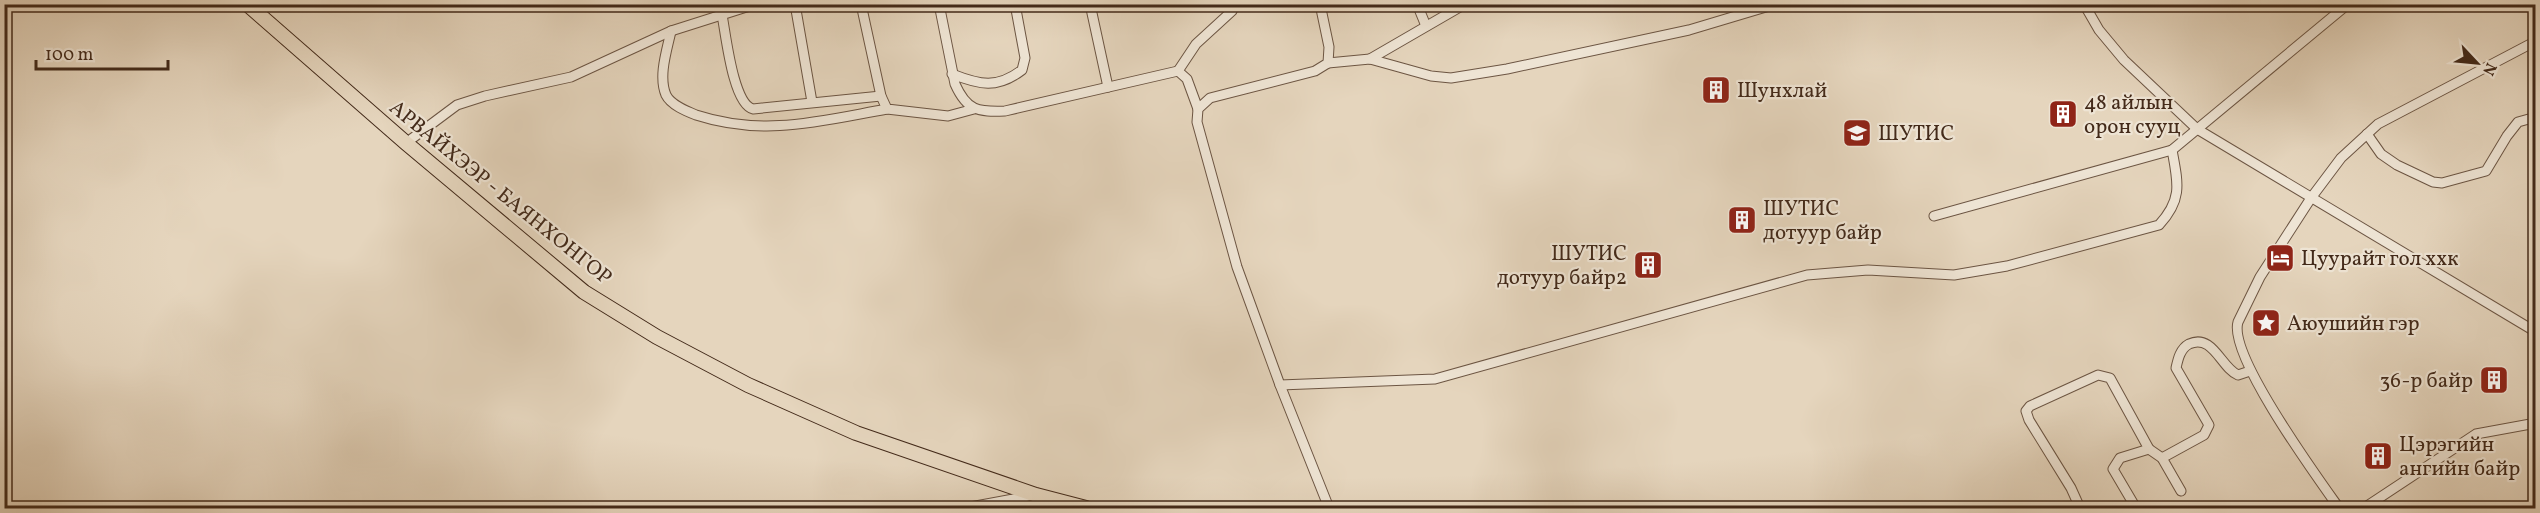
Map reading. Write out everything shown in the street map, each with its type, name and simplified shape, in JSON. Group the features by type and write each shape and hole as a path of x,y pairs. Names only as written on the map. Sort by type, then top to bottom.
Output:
{"highway":[{"name":"АРВАЙХЭЭР - БАЯНХОНГОР","path":"247,4 406,143 584,292 657,337 748,384 856,433 1036,495 1086,508"}],"street":[{"path":"406,143 457,105 485,96 571,77 671,31 756,4"},
{"path":"795,4 812,102"},
{"path":"861,4 881,96 887,109"},
{"path":"939,4 952,74 960,95 974,109 982,112 1005,111 1178,71 1196,44 1232,11 1235,4"},
{"path":"952,74 974,83 992,85 1015,76 1022,70 1025,58 1015,4"},
{"path":"1090,4 1108,87"},
{"path":"1320,4 1329,47 1328,63"},
{"path":"1417,4 1426,26"},
{"path":"1370,59 1465,4"},
{"path":"1198,109 1210,98 1315,71 1328,63 1370,59 1431,76 1451,78 1507,69 1689,30 1776,4"},
{"path":"2084,4 2099,30 2124,60 2197,129 2535,332"},
{"path":"1934,216 2172,150 2348,4"},
{"path":"722,15 736,85 747,108 881,96"},
{"path":"671,31 664,64 666,94 671,102 689,113 707,118 766,128 887,109 948,116 974,109"},
{"path":"2339,508 2260,389 2250,370 2237,333 2238,322 2260,277 2311,198 2341,158 2378,124 2535,41"},
{"path":"1178,71 1187,79 1198,109 1197,122 1237,267 1280,385 1329,508"},
{"path":"2367,134 2381,154 2397,165 2433,182 2442,183 2486,171 2518,122 2535,117"},
{"path":"1280,385 1436,379 1807,275 1868,270 1954,275 2018,263 2159,225 2171,212 2177,199 2178,183 2172,150"},
{"path":"2162,458 2204,435 2209,425 2176,368 2178,358 2185,347 2193,343 2206,344 2233,373 2238,375 2250,370"},
{"path":"2064,508 2080,508 2071,488 2029,420 2026,411 2030,406 2098,375 2110,378 2149,449 2162,458 2181,491"},
{"path":"2364,508 2476,434 2535,423"},
{"path":"2136,508 2112,469 2120,458 2149,449"},
{"path":"966,508 1036,495"}],"place":[{"name":"Шунхлай","path":"1716,90"},
{"name":"48 айлын орон сууц","path":"2063,114"},
{"name":"ШУТИС","path":"1857,133"},
{"name":"ШУТИС дотуур байр","path":"1742,220"},
{"name":"Цуурайт гол ххк","path":"2280,258"},
{"name":"ШУТИС дотуур байр2","path":"1648,265"},
{"name":"Аюушийн гэр","path":"2266,323"},
{"name":"36-р байр","path":"2494,380"},
{"name":"Цэрэгийн ангийн байр","path":"2378,456"}]}
